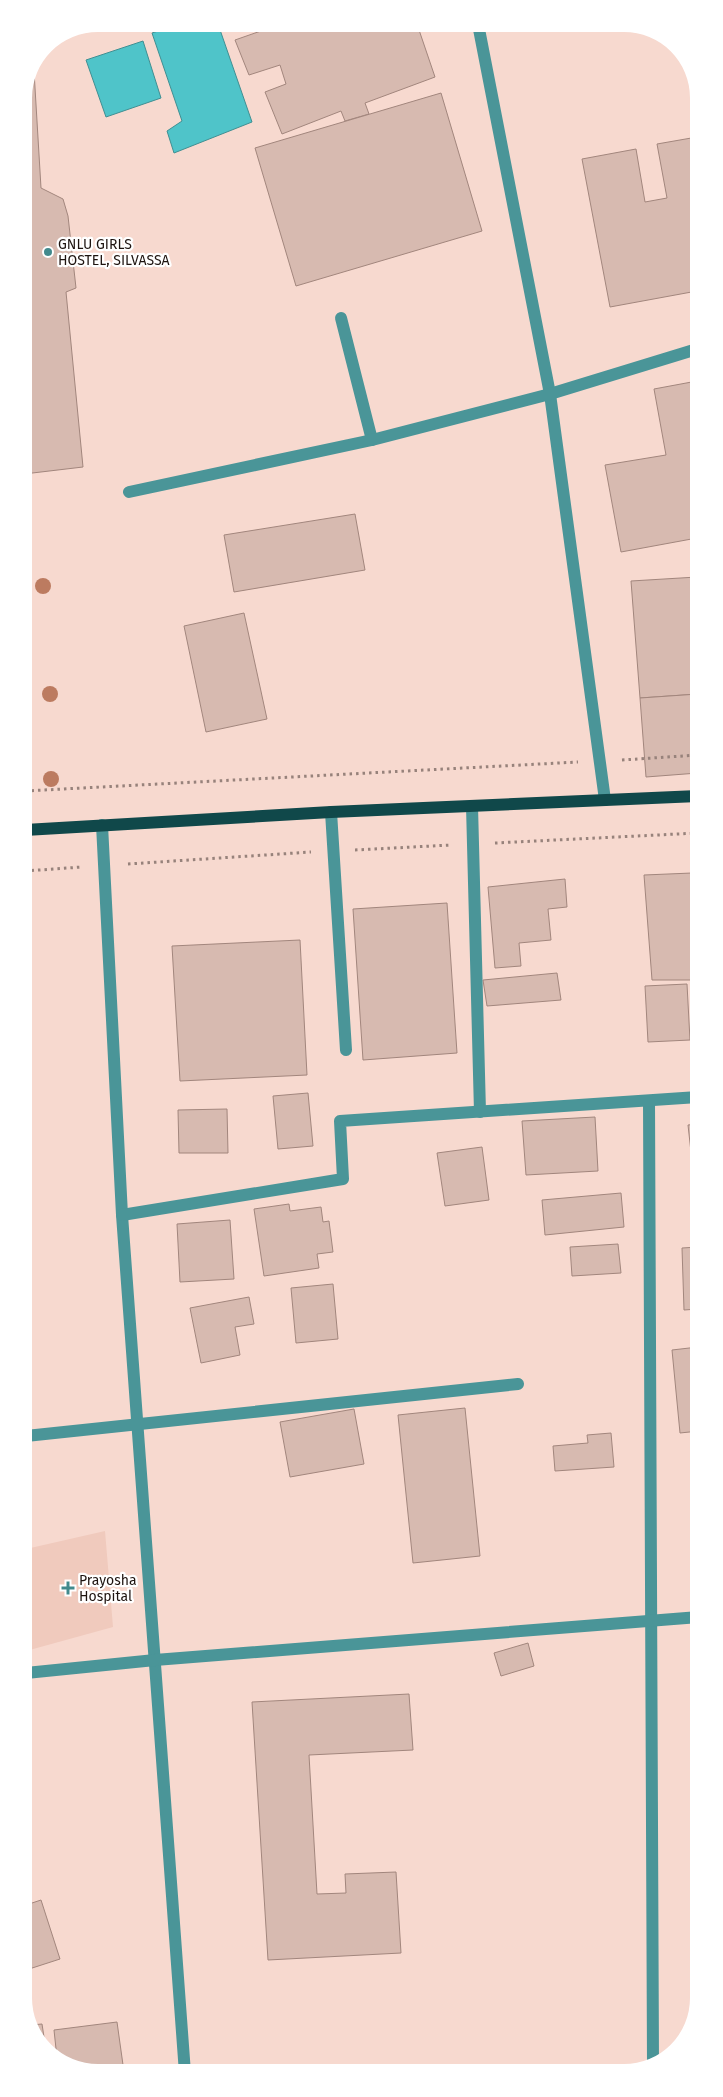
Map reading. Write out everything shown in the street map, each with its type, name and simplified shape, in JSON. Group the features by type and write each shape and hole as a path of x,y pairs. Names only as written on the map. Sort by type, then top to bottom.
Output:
{"main road":[{"path":"33,829 331,812 690,796"}],"street":[{"path":"480,33 550,394 605,800"},
{"path":"341,318 372,440"},
{"path":"129,492 372,440 550,394 690,352"},
{"path":"472,806 480,1112"},
{"path":"331,812 346,1050"},
{"path":"102,825 122,1215 184,2064"},
{"path":"122,1215 343,1179 340,1121 690,1098"},
{"path":"649,1101 653,2058"},
{"path":"33,1435 138,1426 518,1384"},
{"path":"33,1673 155,1660 690,1618"}],"path":[{"path":"33,791 690,756"},
{"path":"490,843 690,833"},
{"path":"351,850 460,845"},
{"path":"124,864 321,852"},
{"path":"33,870 84,867"}],"shaded area":[{"name":"Prayosha Hospital","path":"105,1531 113,1627 33,1649 33,1547"}],"water":[{"path":"221,32 252,122 174,153 167,131 182,121 152,33"},
{"path":"143,41 161,98 106,117 86,60"}],"building":[{"path":"257,32 420,33 435,77 365,103 369,114 345,121 341,111 282,134 265,92 286,84 280,65 249,75 235,40"},
{"name":"GNLU GIRLS HOSTEL, SILVASSA","path":"35,83 41,188 63,199 68,216 76,288 66,292 83,467 33,473 33,98"},
{"path":"441,93 482,231 296,286 255,148"},
{"path":"690,138 690,292 610,307 582,159 636,149 645,202 667,198 657,144"},
{"path":"690,382 690,539 621,552 605,465 666,455 654,389"},
{"path":"355,514 365,570 234,592 224,535"},
{"path":"690,577 690,695 640,698 631,581"},
{"path":"244,613 267,719 206,732 184,626"},
{"path":"690,695 690,774 646,777 640,698"},
{"path":"690,873 690,980 652,980 644,875"},
{"path":"565,879 567,907 548,909 551,940 519,943 521,966 495,968 488,887"},
{"path":"447,903 457,1053 363,1060 353,909"},
{"path":"300,940 307,1075 180,1081 172,946"},
{"path":"557,973 561,1000 487,1006 483,980"},
{"path":"687,984 690,1040 648,1042 645,986"},
{"path":"308,1093 313,1146 278,1149 273,1096"},
{"path":"227,1109 228,1153 179,1153 178,1110"},
{"path":"595,1117 598,1171 526,1175 522,1121"},
{"path":"688,1125 690,1125 690,1143"},
{"path":"482,1147 489,1200 445,1206 437,1153"},
{"path":"621,1193 624,1227 545,1235 542,1200"},
{"path":"289,1204 290,1211 321,1207 323,1222 329,1221 333,1252 317,1254 319,1268 264,1276 254,1209"},
{"path":"230,1220 234,1279 180,1282 177,1224"},
{"path":"618,1244 621,1273 572,1276 570,1247"},
{"path":"682,1248 690,1248 690,1310 684,1310"},
{"path":"333,1284 338,1339 296,1343 291,1288"},
{"path":"249,1297 254,1324 235,1327 240,1355 201,1363 190,1308"},
{"path":"690,1348 690,1432 680,1433 672,1350"},
{"path":"465,1408 480,1556 413,1563 398,1415"},
{"path":"354,1409 364,1464 290,1477 280,1422"},
{"path":"611,1433 614,1467 555,1471 553,1446 588,1443 587,1435"},
{"path":"528,1643 534,1666 501,1676 494,1653"},
{"path":"409,1694 413,1750 309,1755 317,1894 346,1893 345,1874 396,1872 401,1953 268,1960 252,1702"},
{"path":"41,1900 60,1959 33,1968 33,1903"},
{"path":"117,2022 123,2064 85,2063 65,2056 56,2049 54,2030"},
{"path":"38,2024 42,2024 44,2034 39,2028"}],"place":[{"name":"GNLU GIRLS HOSTEL, SILVASSA","path":"48,252"},
{"name":"Prayosha Hospital","path":"68,1588"}]}
